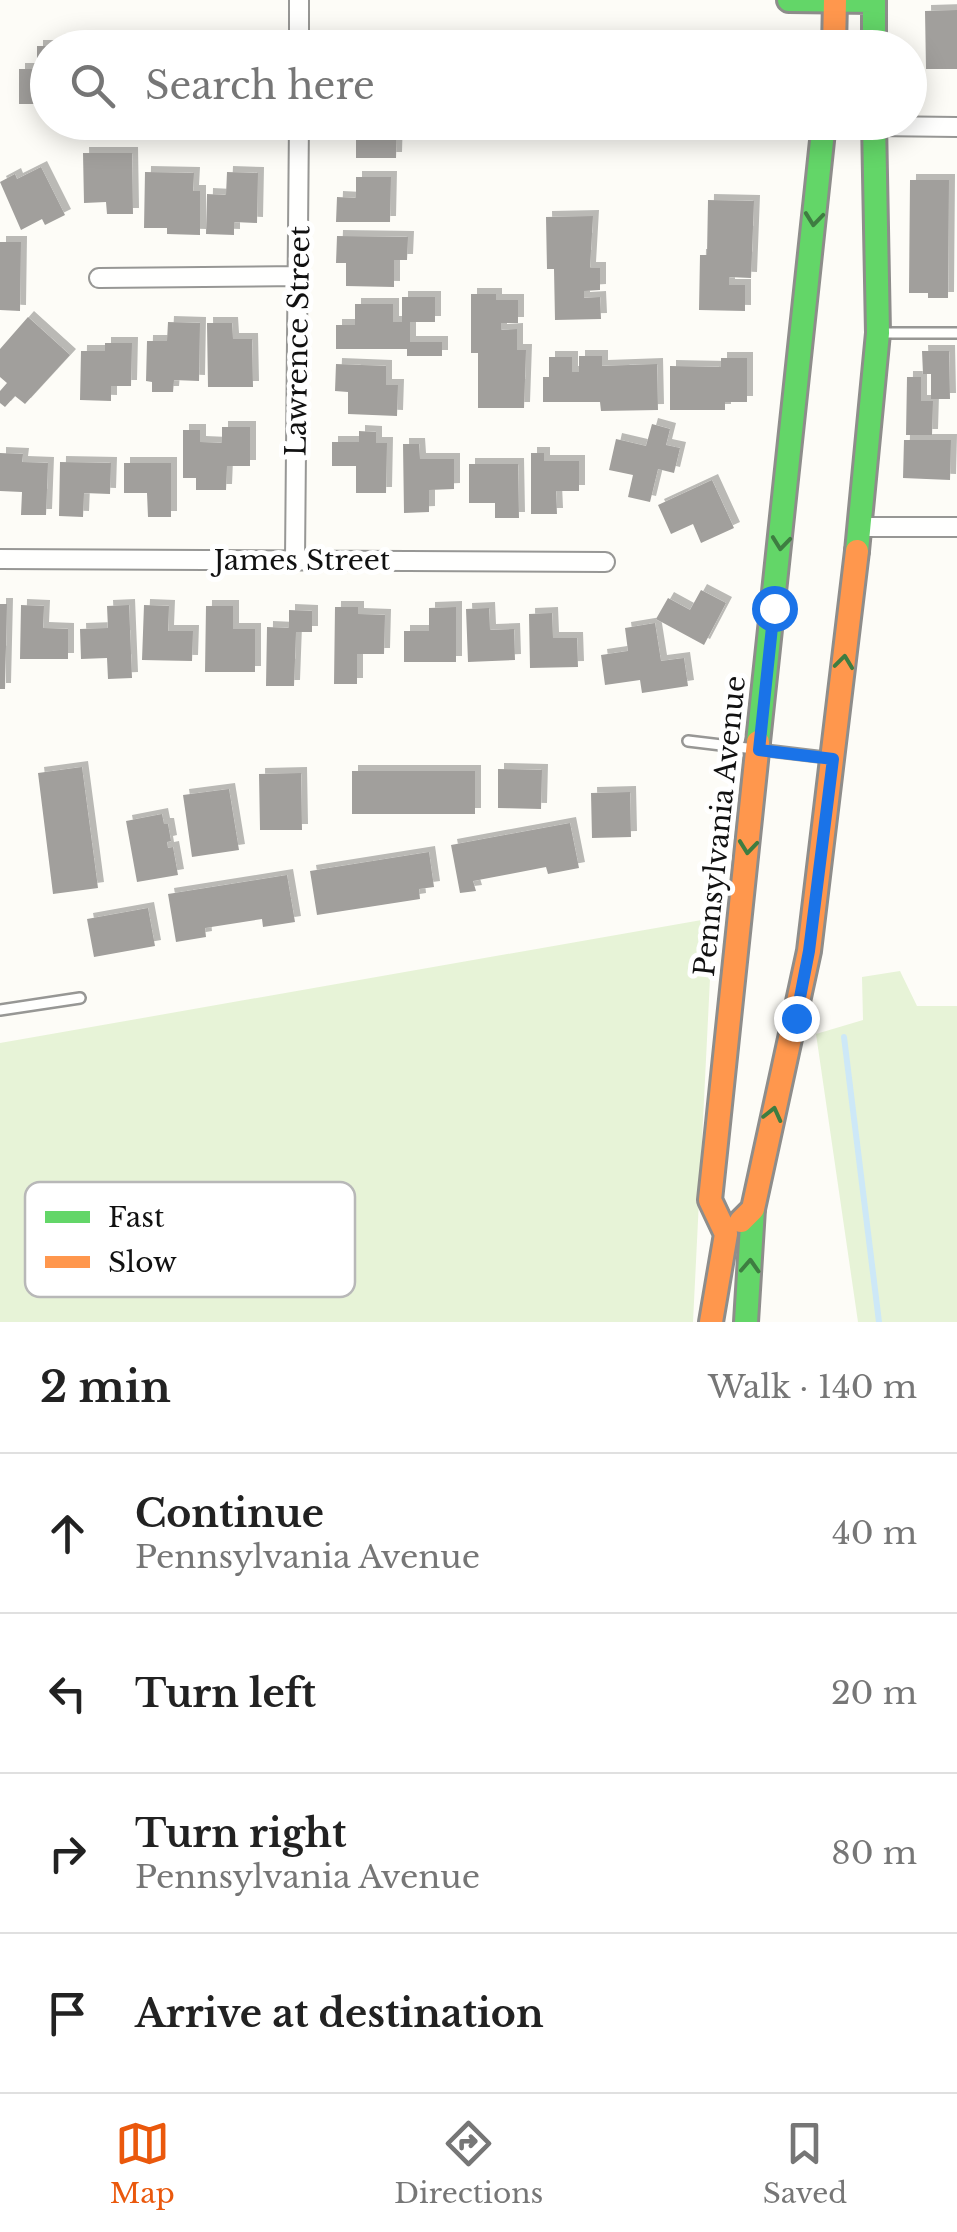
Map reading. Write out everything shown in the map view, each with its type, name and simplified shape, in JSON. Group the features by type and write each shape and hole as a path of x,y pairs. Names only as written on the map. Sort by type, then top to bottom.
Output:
{"main road":[{"path":"789,0 874,0 874,30"},
{"path":"834,30 835,0"},
{"name":"Pennsylvania Avenue","path":"711,1322 726,1234 710,1200 822,140"},
{"path":"746,1322 753,1210 809,951 860,527 878,333 874,140"},
{"path":"726,1234 753,1210"}],"street":[{"path":"299,0 299,30"},
{"path":"927,125 957,126"},
{"name":"Lawrence Street","path":"295,560 300,140"},
{"path":"99,278 300,276"},
{"path":"860,527 957,528"},
{"name":"James Street","path":"0,559 604,562"}],"lane":[{"path":"878,333 957,333"},
{"path":"688,741 833,759"},
{"path":"0,1010 80,998"}],"green space":[{"path":"713,918 693,1322 0,1322 0,1043"},
{"path":"900,971 917,1006 957,1006 957,1322 858,1322 816,1034 863,1020 862,977"}],"building":[{"path":"957,10 957,69 927,69 925,11"},
{"path":"19,69 30,69 30,104 19,104"},
{"path":"356,140 396,140 396,158 356,158"},
{"path":"83,153 132,153 133,214 107,214 106,202 84,203"},
{"path":"41,167 65,215 45,225 42,219 21,230 0,182 15,174 17,179"},
{"path":"145,172 194,173 193,191 200,191 200,235 167,234 167,228 144,228"},
{"path":"227,172 258,173 257,223 234,222 234,235 206,234 207,194 226,195"},
{"path":"356,177 391,177 390,222 336,222 337,197 356,198"},
{"path":"910,180 949,180 948,298 909,293"},
{"path":"708,200 754,201 751,278 729,277 729,285 745,285 745,311 699,310 700,255 707,255"},
{"path":"593,216 590,268 600,268 600,290 584,291 584,298 600,297 601,319 555,320 554,269 547,269 546,217"},
{"path":"337,236 408,237 407,260 394,260 394,287 346,286 346,263 336,263"},
{"path":"0,242 21,242 20,311 0,310"},
{"path":"471,294 496,294 496,300 518,300 518,323 501,323 501,330 517,329 517,350 526,350 524,408 478,408 478,353 471,353"},
{"path":"402,297 435,297 435,322 410,322 410,342 442,342 442,356 407,356 407,349 336,349 336,325 355,325 355,304 393,304 393,322 402,322"},
{"path":"28,317 70,355 25,404 15,396 5,407 0,403 0,391 7,383 0,377 0,349"},
{"path":"168,322 200,323 199,381 174,380 173,392 152,392 152,382 146,381 147,341 167,341"},
{"path":"207,323 232,323 233,339 252,339 253,387 208,387"},
{"path":"105,343 132,343 131,386 111,386 111,401 80,400 81,351 105,351"},
{"path":"922,351 949,351 950,399 931,399 931,374 923,374"},
{"path":"579,356 602,356 602,366 657,364 658,410 601,411 600,402 543,402 543,377 549,377 549,357 572,357 572,372 579,372"},
{"path":"721,358 747,358 747,402 725,402 725,410 670,410 670,366 721,367"},
{"path":"336,364 386,366 386,385 398,385 397,416 348,414 348,392 335,391"},
{"path":"907,377 921,377 921,401 933,401 932,435 906,435"},
{"path":"652,424 670,429 666,445 680,448 674,473 658,469 650,502 628,497 633,475 609,470 616,439 646,446"},
{"path":"222,427 250,427 250,466 227,466 226,490 196,490 196,478 183,478 183,430 200,430 200,442 222,443"},
{"path":"359,431 376,432 376,443 387,443 386,493 356,493 356,466 332,466 332,442 359,442"},
{"path":"904,440 951,440 950,480 903,478"},
{"path":"403,444 419,444 420,459 454,459 454,489 429,490 429,512 404,513"},
{"path":"0,453 23,454 22,462 48,463 46,515 21,515 22,492 0,491"},
{"path":"531,453 544,453 544,461 579,461 579,491 556,491 557,514 531,514"},
{"path":"60,462 111,463 110,494 84,493 83,517 59,516"},
{"path":"124,463 171,463 171,517 148,517 147,493 124,493"},
{"path":"469,464 518,464 519,518 495,518 495,503 469,503"},
{"path":"712,480 734,528 701,543 693,524 671,534 658,505"},
{"path":"701,590 726,603 704,645 656,619 668,598 690,610"},
{"path":"0,604 7,604 5,689 0,689"},
{"path":"21,605 44,606 43,628 68,629 68,659 20,659"},
{"path":"129,605 132,678 108,679 107,658 81,659 80,629 108,628 107,606"},
{"path":"144,605 169,606 168,631 193,631 192,661 142,660"},
{"path":"206,606 233,606 233,629 255,629 255,672 205,672"},
{"path":"335,607 358,607 358,614 385,615 384,654 357,654 357,684 334,684"},
{"path":"456,607 456,662 404,662 404,631 429,631 429,608"},
{"path":"489,608 490,630 514,629 515,660 468,662 466,609"},
{"path":"289,610 312,611 312,632 296,632 294,686 266,686 267,627 289,628"},
{"path":"552,613 553,638 577,638 578,667 530,668 529,614"},
{"path":"655,623 661,661 684,658 688,686 642,693 640,680 605,685 601,655 628,651 625,628"},
{"path":"82,767 98,888 53,894 38,773"},
{"path":"498,769 542,770 541,809 498,808"},
{"path":"352,771 475,771 475,814 352,814"},
{"path":"301,773 302,830 260,830 259,774"},
{"path":"229,789 239,850 192,857 183,795"},
{"path":"630,792 631,837 592,838 591,793"},
{"path":"162,814 164,824 168,824 168,848 173,847 178,875 137,882 126,821"},
{"path":"570,823 579,868 548,874 546,867 473,881 476,891 460,893 451,845"},
{"path":"429,852 434,887 419,889 420,899 317,915 310,871"},
{"path":"287,875 295,922 263,927 262,919 205,928 206,937 176,942 168,894"},
{"path":"148,908 155,946 94,957 87,919"}],"waterway":[{"path":"844,1037 879,1322"}],"traffic: fast":[{"path":"789,0 874,1"},
{"path":"874,0 874,30"},
{"path":"758,742 822,140"},
{"path":"857,551 878,333 874,140"},
{"path":"746,1322 753,1209"}],"traffic: slow":[{"path":"834,30 835,0"},
{"path":"741,1221 753,1209 809,951 857,551"},
{"path":"711,1322 726,1234 710,1200 758,742"}],"route":[{"path":"774,608 759,750 833,759 809,951 796,1018"}]}
